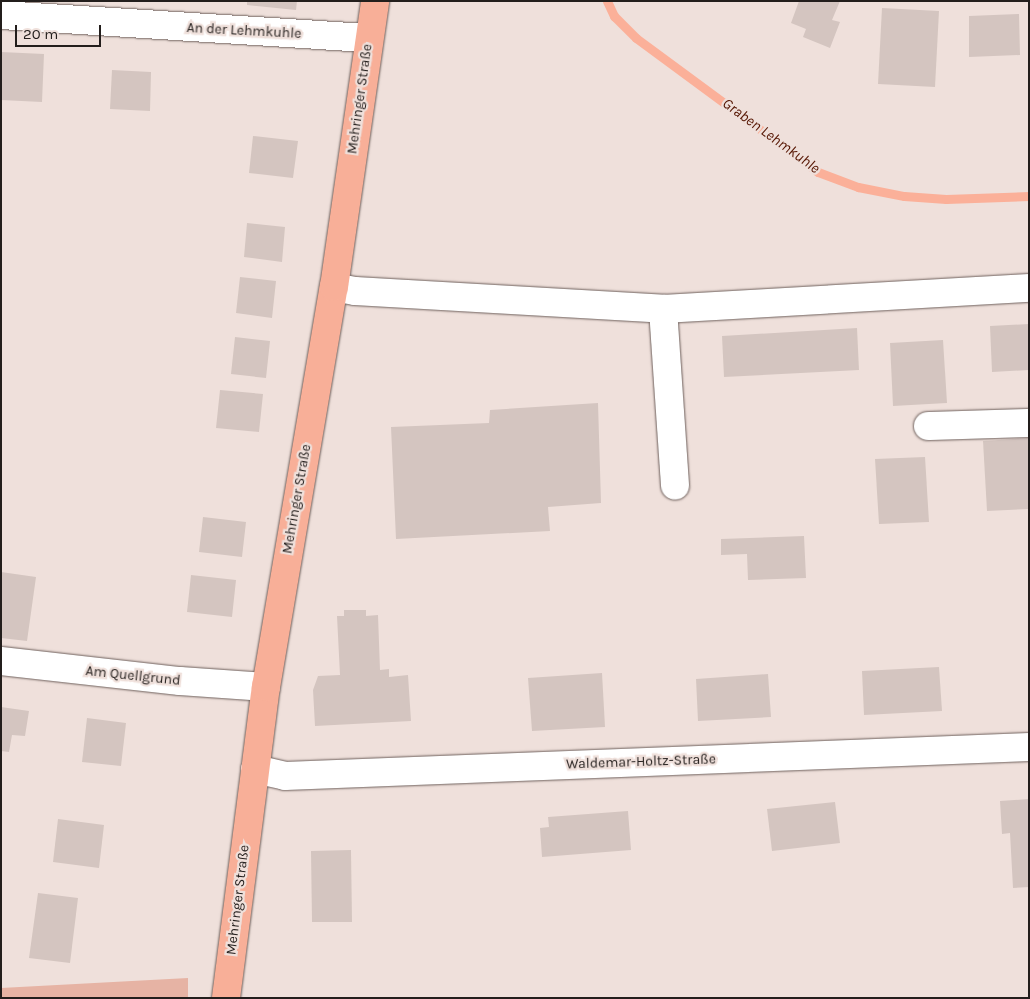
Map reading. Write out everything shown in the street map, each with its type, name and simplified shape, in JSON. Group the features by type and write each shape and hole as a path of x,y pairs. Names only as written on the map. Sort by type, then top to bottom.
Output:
{"main road":[{"name":"Mehringer Straße","path":"226,998 266,687 334,287 374,1"}],"street":[{"name":"An der Lehmkuhle","path":"1,15 368,38"},
{"path":"334,287 355,291 663,309 1029,288"},
{"path":"663,309 675,486"},
{"path":"928,426 1029,423"},
{"name":"Am Quellgrund","path":"1,661 180,681 266,687"},
{"name":"Waldemar-Holtz-Straße","path":"255,769 285,776 1029,747"}],"shaded area":[{"path":"188,978 188,998 1,998 1,988"}],"building":[{"path":"247,1 297,1 296,10 247,5"},
{"path":"799,1 840,1 832,20 840,22 830,48 803,37 806,29 791,23"},
{"path":"882,8 939,11 935,87 878,84"},
{"path":"1019,14 1020,55 969,57 969,16"},
{"path":"1,52 44,54 42,102 1,100"},
{"path":"112,70 151,72 150,111 110,109"},
{"path":"253,136 298,141 293,178 249,173"},
{"path":"247,223 285,227 282,262 244,257"},
{"path":"240,277 276,281 272,318 236,313"},
{"path":"1029,324 1029,370 992,372 990,326"},
{"path":"857,328 859,370 724,377 722,336"},
{"path":"235,337 270,341 266,378 231,374"},
{"path":"943,340 947,403 893,406 890,343"},
{"path":"220,390 263,394 259,432 216,428"},
{"path":"598,403 601,503 548,507 550,531 396,539 391,427 489,423 490,410"},
{"path":"1029,438 1029,509 987,511 983,441"},
{"path":"925,457 929,522 879,524 875,459"},
{"path":"203,517 246,522 242,557 199,552"},
{"path":"804,536 806,578 748,580 747,554 721,555 721,539"},
{"path":"1,572 36,577 27,641 1,638"},
{"path":"191,575 236,580 232,617 187,612"},
{"path":"344,610 366,610 366,616 378,615 380,670 389,669 389,677 408,675 411,721 315,726 313,690 318,676 340,675 337,616 344,616"},
{"path":"939,667 942,711 864,715 862,671"},
{"path":"602,673 605,727 532,731 528,678"},
{"path":"768,674 771,717 698,721 696,679"},
{"path":"1,707 29,711 25,736 12,735 9,752 1,751"},
{"path":"87,718 126,723 121,766 82,762"},
{"path":"1029,799 1029,887 1013,888 1010,833 1002,834 1000,801"},
{"path":"835,802 840,843 772,851 767,809"},
{"path":"628,811 631,850 542,857 540,828 549,827 548,817"},
{"path":"58,819 104,825 99,868 53,862"},
{"path":"351,850 352,922 312,922 311,851"},
{"path":"38,893 78,898 70,963 29,958"}],"waterway":[{"name":"Graben Lehmkuhle","path":"607,1 614,16 636,38 818,172 858,187 904,196 946,199 1029,196"}]}
